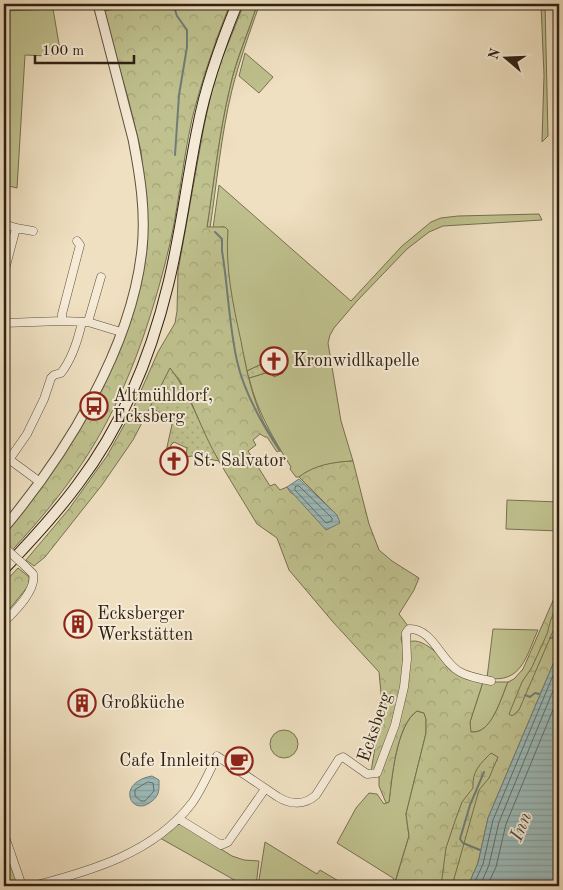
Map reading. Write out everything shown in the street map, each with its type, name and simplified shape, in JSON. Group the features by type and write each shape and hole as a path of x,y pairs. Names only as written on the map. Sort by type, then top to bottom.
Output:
{"main road":[{"path":"4,569 53,515 79,482 103,447 137,380 158,325 168,287 205,96 219,50 237,4"}],"street":[{"path":"4,528 40,482 93,396 121,332 132,299 141,258 143,233 142,197 134,139 98,4"},
{"path":"4,224 32,231"},
{"path":"4,274 16,228"},
{"path":"62,321 62,314 80,245 77,241"},
{"path":"4,467 7,459 27,434 37,417 51,378 61,373 70,357 101,277"},
{"path":"4,323 85,322 121,332"},
{"path":"7,459 40,482"},
{"path":"4,622 22,602 34,584 33,574 5,547"},
{"name":"Ecksberg","path":"179,819 202,788 217,756 265,789 287,801 300,804 316,795 339,759 343,757 367,774 377,773 395,725 404,687 407,659 406,633 409,629 416,629 426,636 458,671 491,681"},
{"path":"33,886 78,875 106,865 155,838 179,819 221,844 228,842 265,789"},
{"path":"4,834 22,886"}],"green space":[{"path":"122,4 230,4 209,61 196,104 166,260 141,344 130,372 105,425 74,475 58,497 4,559 4,535 60,458 138,292 147,248 147,214 141,151 103,11 122,8"},
{"path":"244,4 257,4 236,66 226,104 207,227 225,227 228,230 230,286 247,372 264,423 280,450 277,452 267,437 260,434 253,440 256,445 248,451 270,486 275,484 280,490 287,487 291,493 337,515 299,477 324,465 353,461 369,524 379,550 392,561 419,578 399,614 408,626 401,638 404,654 404,671 399,705 378,769 371,772 382,704 379,672 289,570 277,538 257,524 209,445 192,404 179,379 170,369 133,440 102,485 45,557 34,566 26,560 69,509 107,456 132,411 158,352 175,323 178,271 204,126 221,61"},
{"path":"257,4 259,6 238,69 228,107 210,228 207,227 226,104 236,66"},
{"path":"541,4 545,4 548,136 542,142 544,75"},
{"path":"53,9 60,50 58,54 48,56 25,55 17,188 4,185 4,11"},
{"path":"245,53 273,77 259,93 239,76"},
{"path":"219,185 351,301 402,246 431,222 441,218 458,216 539,214 542,220 443,226 429,232 407,249 357,301 334,328 328,343 341,421 353,461 324,465 296,477 266,424 252,390 249,378 269,372 281,349 268,351 268,361 247,371 229,283 227,230 224,227 213,228"},
{"path":"281,348 283,373 274,377 269,372 249,378 247,371 268,361 268,351"},
{"path":"170,368 184,390 219,461 192,456 186,457 187,448 174,442 171,445 166,466 163,465 173,420 150,407"},
{"path":"507,500 559,502 559,531 506,529"},
{"path":"18,568 29,577 29,585 4,616 4,583"},
{"path":"559,587 559,650 488,818 478,863 468,886 394,886 409,836 406,814 426,733 424,713 417,711 404,728 396,753 389,802 386,803 379,786 379,773 396,725 409,642 422,643 436,652 461,674 483,682 470,722 471,732 479,731 493,717 508,682 514,679 523,669"},
{"path":"559,603 559,617 519,710 512,716 509,714 522,682 532,667"},
{"path":"493,629 538,630 521,666 508,677 499,679 487,678"},
{"path":"483,682 508,682 497,710 489,723 479,731 470,732 470,722"},
{"path":"417,711 424,713 426,733 406,814 409,836 395,882 393,878 337,843 356,808 369,793 377,794 384,804 389,802 396,753 400,740 404,728"},
{"path":"284,730 294,734 298,744 294,754 284,758 274,754 270,744 274,734"},
{"path":"491,753 498,757 489,778 479,790 452,886 441,886 446,848 462,802 473,788 475,772"},
{"path":"178,822 232,856 244,860 259,861 256,886 245,886 160,838"},
{"path":"265,842 317,874 320,870 347,886 258,886"},
{"path":"4,843 20,886 4,886"}],"water":[{"path":"299,479 337,515 340,523 326,530 287,487"},
{"name":"Inn","path":"559,650 559,886 468,886 478,863 488,818"},
{"path":"152,776 159,780 158,792 152,801 138,806 130,798 133,785 140,780"}],"waterway":[{"path":"173,4 177,16 187,30 187,47 179,95 175,155"},
{"path":"215,232 222,239 232,334 240,373 254,408 280,451"},
{"path":"550,638 554,638 559,631"},
{"path":"525,695 530,697 535,693 539,694"},
{"path":"480,850 463,843 460,839 470,805 484,772"}],"place":[{"name":"Kronwidlkapelle","path":"274,361"},
{"name":"Altmühldorf, Ecksberg","path":"94,406"},
{"name":"St. Salvator","path":"174,461"},
{"name":"Ecksberger Werkstätten","path":"78,624"},
{"name":"Großküche","path":"82,703"},
{"name":"Cafe Innleitn","path":"239,761"}]}
